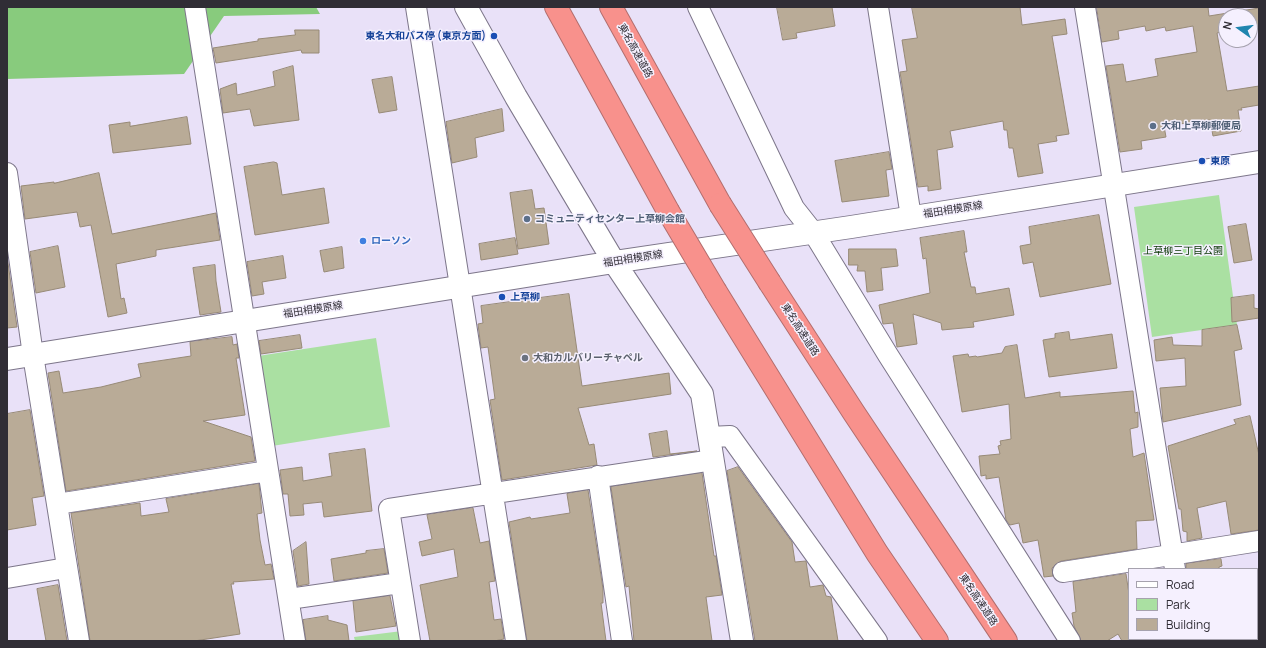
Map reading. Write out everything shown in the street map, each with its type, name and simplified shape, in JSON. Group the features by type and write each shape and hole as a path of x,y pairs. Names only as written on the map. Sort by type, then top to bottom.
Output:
{"highway":[{"path":"556,7 668,211 716,292 877,553 937,641"},
{"name":"東名高速道路","path":"611,7 720,204 884,459 1006,641"}],"street":[{"path":"195,7 295,641"},
{"path":"416,7 516,641"},
{"path":"466,7 516,97 614,262 702,394 742,641"},
{"path":"698,7 794,208 813,232 892,362 1070,641"},
{"path":"878,7 911,217"},
{"path":"1085,7 1174,562"},
{"name":"福田相模原線","path":"7,359 614,262 1259,162"},
{"path":"7,173 33,354 78,641"},
{"path":"709,437 730,436 875,640"},
{"path":"410,641 389,509 493,494 598,476 713,460"},
{"path":"57,504 268,471"},
{"path":"598,476 622,641"},
{"path":"1063,572 1174,562 1259,541"},
{"path":"7,578 66,568"},
{"path":"288,599 400,583"}],"green space":[{"path":"7,7 316,7 320,14 224,16 184,74 7,79"},
{"name":"上草柳三丁目公園","path":"1219,195 1237,325 1152,337 1134,207"},
{"path":"376,338 390,427 272,446 258,356"},
{"path":"402,631 404,641 355,641 354,637"}],"building":[{"path":"777,7 832,7 835,26 796,33 797,38 783,40"},
{"path":"912,7 1020,7 1022,25 1065,19 1067,34 1052,36 1069,134 1056,136 1057,141 1038,144 1043,173 1018,177 1013,148 1009,148 1007,130 1004,130 1003,121 950,131 953,147 937,150 941,189 928,191 928,186 918,187 900,72 907,71 902,40 917,38"},
{"path":"1097,7 1208,7 1209,16 1218,15 1218,48 1220,48 1227,91 1259,86 1259,105 1241,108 1242,110 1238,110 1241,131 1213,136 1210,120 1164,126 1166,137 1141,141 1142,149 1120,152 1106,66 1123,64 1126,82 1158,76 1155,59 1197,52 1193,26 1166,31 1165,27 1146,31 1145,26 1118,31 1119,39 1102,42"},
{"path":"1259,8 1259,26 1258,26"},
{"path":"295,30 319,30 319,53 302,53 301,50 216,63 213,48 258,41 258,39 295,35"},
{"path":"293,66 299,120 254,126 250,109 223,113 220,89 236,83 237,95 275,86 273,72"},
{"path":"392,77 397,110 379,113 372,80"},
{"path":"502,109 504,131 475,138 477,157 452,163 446,122"},
{"path":"187,117 191,144 113,153 109,125 130,122 130,126"},
{"path":"889,152 892,169 886,170 886,172 889,196 842,202 835,161"},
{"path":"274,162 277,163 282,195 324,188 329,223 255,235 244,167"},
{"path":"99,173 112,234 216,213 220,240 156,250 156,256 116,264 121,299 124,298 127,313 108,317 91,225 80,227 77,212 25,219 21,186 54,183"},
{"path":"532,190 535,209 544,208 549,244 518,249 510,193"},
{"path":"1099,215 1111,284 1040,297 1033,262 1023,264 1020,246 1031,244 1029,227"},
{"path":"1246,224 1252,260 1234,263 1228,227"},
{"path":"964,231 967,252 964,252 971,287 975,287 976,294 1009,288 1014,315 973,322 974,327 942,330 941,323 913,314 917,344 897,347 893,323 883,324 879,305 930,293 926,258 923,259 920,238"},
{"path":"515,238 518,254 481,260 479,244"},
{"path":"58,246 65,287 36,293 30,252"},
{"path":"342,247 344,268 324,272 320,251"},
{"path":"849,249 896,249 898,266 881,268 883,290 867,292 865,271 857,271 858,265 849,265"},
{"path":"7,256 17,327 7,328"},
{"path":"283,256 286,278 262,282 264,294 252,296 247,262"},
{"path":"215,265 221,312 200,315 193,268"},
{"path":"569,294 582,386 669,373 671,394 578,408 589,445 594,444 597,465 502,480 490,400 495,399 488,347 481,348 478,324 483,323 481,306"},
{"path":"1254,295 1254,308 1259,309 1259,318 1232,322 1231,298"},
{"path":"1237,325 1242,349 1234,351 1241,405 1163,422 1160,388 1186,386 1185,358 1156,361 1154,340 1172,337 1173,345 1202,346 1202,330"},
{"path":"1069,332 1070,340 1112,334 1117,368 1049,377 1043,340 1055,338 1055,334"},
{"path":"300,335 302,348 261,354 259,341"},
{"path":"232,337 233,345 237,344 239,358 236,358 245,415 203,421 251,437 255,461 66,491 48,373 59,371 63,393 101,387 141,377 138,364 191,356 190,342"},
{"path":"1017,345 1025,398 1060,392 1060,397 1133,391 1135,413 1138,412 1138,427 1130,429 1133,457 1144,453 1154,520 1136,521 1137,549 1061,561 1052,568 1053,576 1044,577 1038,540 1023,543 1019,523 1010,525 1006,520 999,477 986,479 986,475 981,476 979,456 1000,454 998,446 1001,445 1000,441 1011,439 1009,404 962,412 953,356 968,354 969,357 977,357 1002,353 1005,347"},
{"path":"30,410 44,496 32,498 36,525 7,530 7,414"},
{"path":"1250,416 1259,455 1259,530 1231,534 1226,501 1197,508 1202,538 1187,541 1187,532 1183,531 1181,509 1179,509 1168,446 1236,424 1234,420"},
{"path":"667,431 670,454 697,451 653,457 649,434"},
{"path":"365,449 372,511 324,517 322,502 303,504 304,515 290,516 288,494 283,494 280,470 302,467 303,481 332,476 329,454"},
{"path":"738,467 792,542 795,562 806,561 810,587 823,585 826,596 831,597 838,641 755,641 727,471"},
{"path":"702,473 714,556 716,556 722,595 706,597 712,641 634,641 629,586 626,587 611,487"},
{"path":"259,484 262,513 257,514 260,540 265,565 271,564 274,579 233,582 234,584 231,584 240,634 194,641 90,641 71,513 140,503 141,516 169,512 166,499"},
{"path":"588,490 603,589 603,603 601,603 606,641 527,641 509,522 530,517 531,519 570,513 567,494"},
{"path":"473,508 480,543 489,541 495,581 489,582 494,620 501,619 504,639 494,641 430,641 420,585 458,577 454,549 422,556 419,542 432,539 427,515"},
{"path":"306,542 309,584 298,586 293,551"},
{"path":"384,549 388,573 334,581 331,559 366,553 366,551"},
{"path":"1221,559 1222,566 1219,568 1186,568 1186,564"},
{"path":"1126,574 1128,587 1129,641 1122,641 1118,634 1107,641 1081,641 1074,626 1072,613 1076,612 1073,582"},
{"path":"58,585 67,641 46,641 37,589"},
{"path":"390,596 396,626 356,632 353,601"},
{"path":"328,616 328,620 347,625 349,641 306,641 303,620"}],"place":[{"name":"東名大和バス停 (東京方面)","path":"494,36"},
{"name":"大和上草柳郵便局","path":"1153,126"},
{"name":"東原","path":"1202,161"},
{"name":"コミュニティセンター上草柳会館","path":"527,219"},
{"name":"ローソン","path":"363,241"},
{"name":"上草柳","path":"502,297"},
{"name":"大和カルバリーチャペル","path":"525,358"}]}
